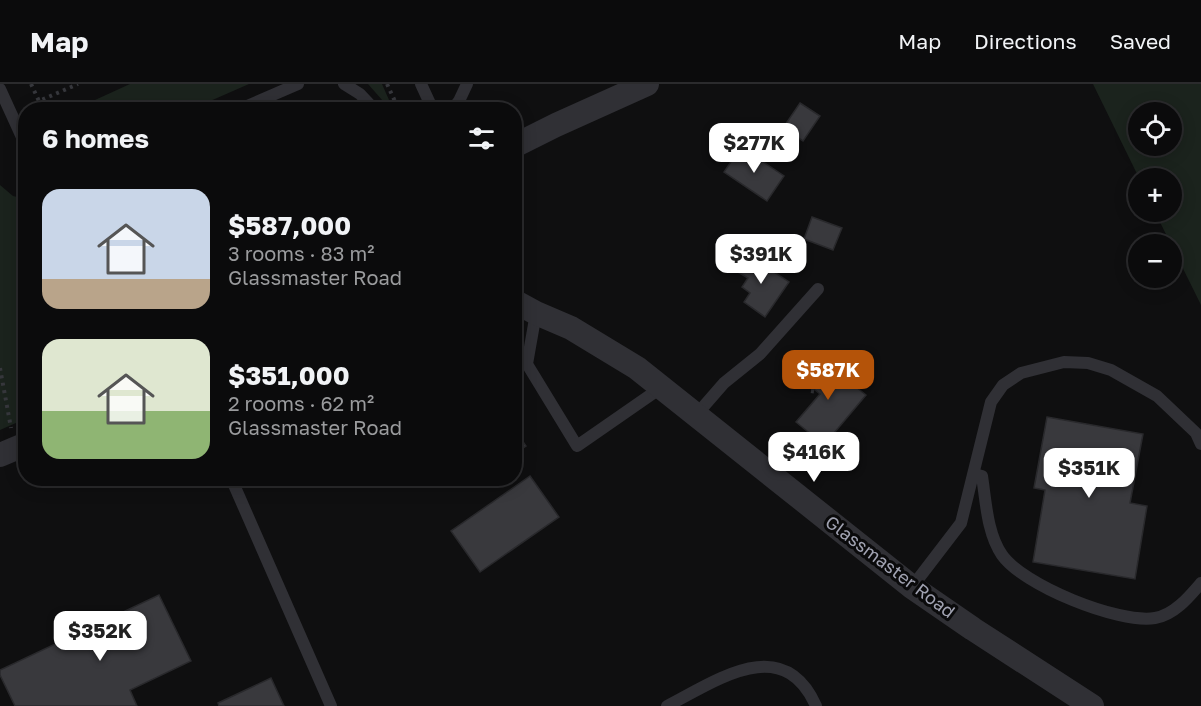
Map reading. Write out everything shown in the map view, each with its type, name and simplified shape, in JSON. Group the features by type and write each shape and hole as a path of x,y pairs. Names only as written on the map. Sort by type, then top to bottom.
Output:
{"street":[{"path":"522,142 647,84"},
{"name":"Glassmaster Road","path":"522,305 571,328 616,353 697,414 822,517 912,587 1092,706"}],"lane":[{"path":"256,102 298,84"},
{"path":"345,84 368,102"},
{"path":"421,84 429,102"},
{"path":"458,102 467,84"},
{"path":"0,89 18,127"},
{"path":"697,414 724,383 760,354 818,289"},
{"path":"536,313 527,364 577,446 662,387"},
{"path":"912,587 961,523 991,402 1003,385 1021,373 1064,362 1088,363 1110,370 1157,396 1196,432 1201,444"},
{"path":"974,474 982,476 989,522 1002,555 1024,575 1064,596 1107,613 1133,619 1155,618 1168,614 1185,601 1201,583"},
{"path":"235,486 331,706"},
{"path":"667,706 733,672 749,667 767,666 786,670 800,680 816,706"}],"path":[{"path":"31,84 39,101 78,84"},
{"path":"387,84 395,102"},
{"path":"0,368 13,449"},
{"path":"811,391 817,392"}],"shaded area":[{"path":"130,84 249,84 208,102 96,102 95,100"},
{"path":"368,84 382,84 390,102 384,102"},
{"path":"1093,84 1201,84 1201,305 1182,267 1182,234 1166,234 1160,222 1182,222 1182,168 1134,168 1128,156 1182,156 1182,102 1128,102 1128,156"},
{"path":"0,185 13,196 18,197 18,422 0,430"}],"building":[{"path":"800,103 820,116 803,141 783,128"},
{"path":"741,147 784,176 767,201 724,172"},
{"path":"812,217 842,228 833,250 804,239"},
{"path":"747,254 789,282 765,317 744,302 750,293 742,287 748,278 736,271"},
{"path":"818,356 866,395 824,445 796,422 820,394 800,378"},
{"path":"1047,417 1143,434 1130,503 1147,506 1135,579 1033,562 1045,490 1034,488"},
{"path":"530,476 559,517 480,572 451,531 516,486 522,486 522,482"},
{"path":"159,595 191,661 130,690 137,706 15,706 0,675 0,670"},
{"path":"271,678 284,706 219,706 218,703"}]}
